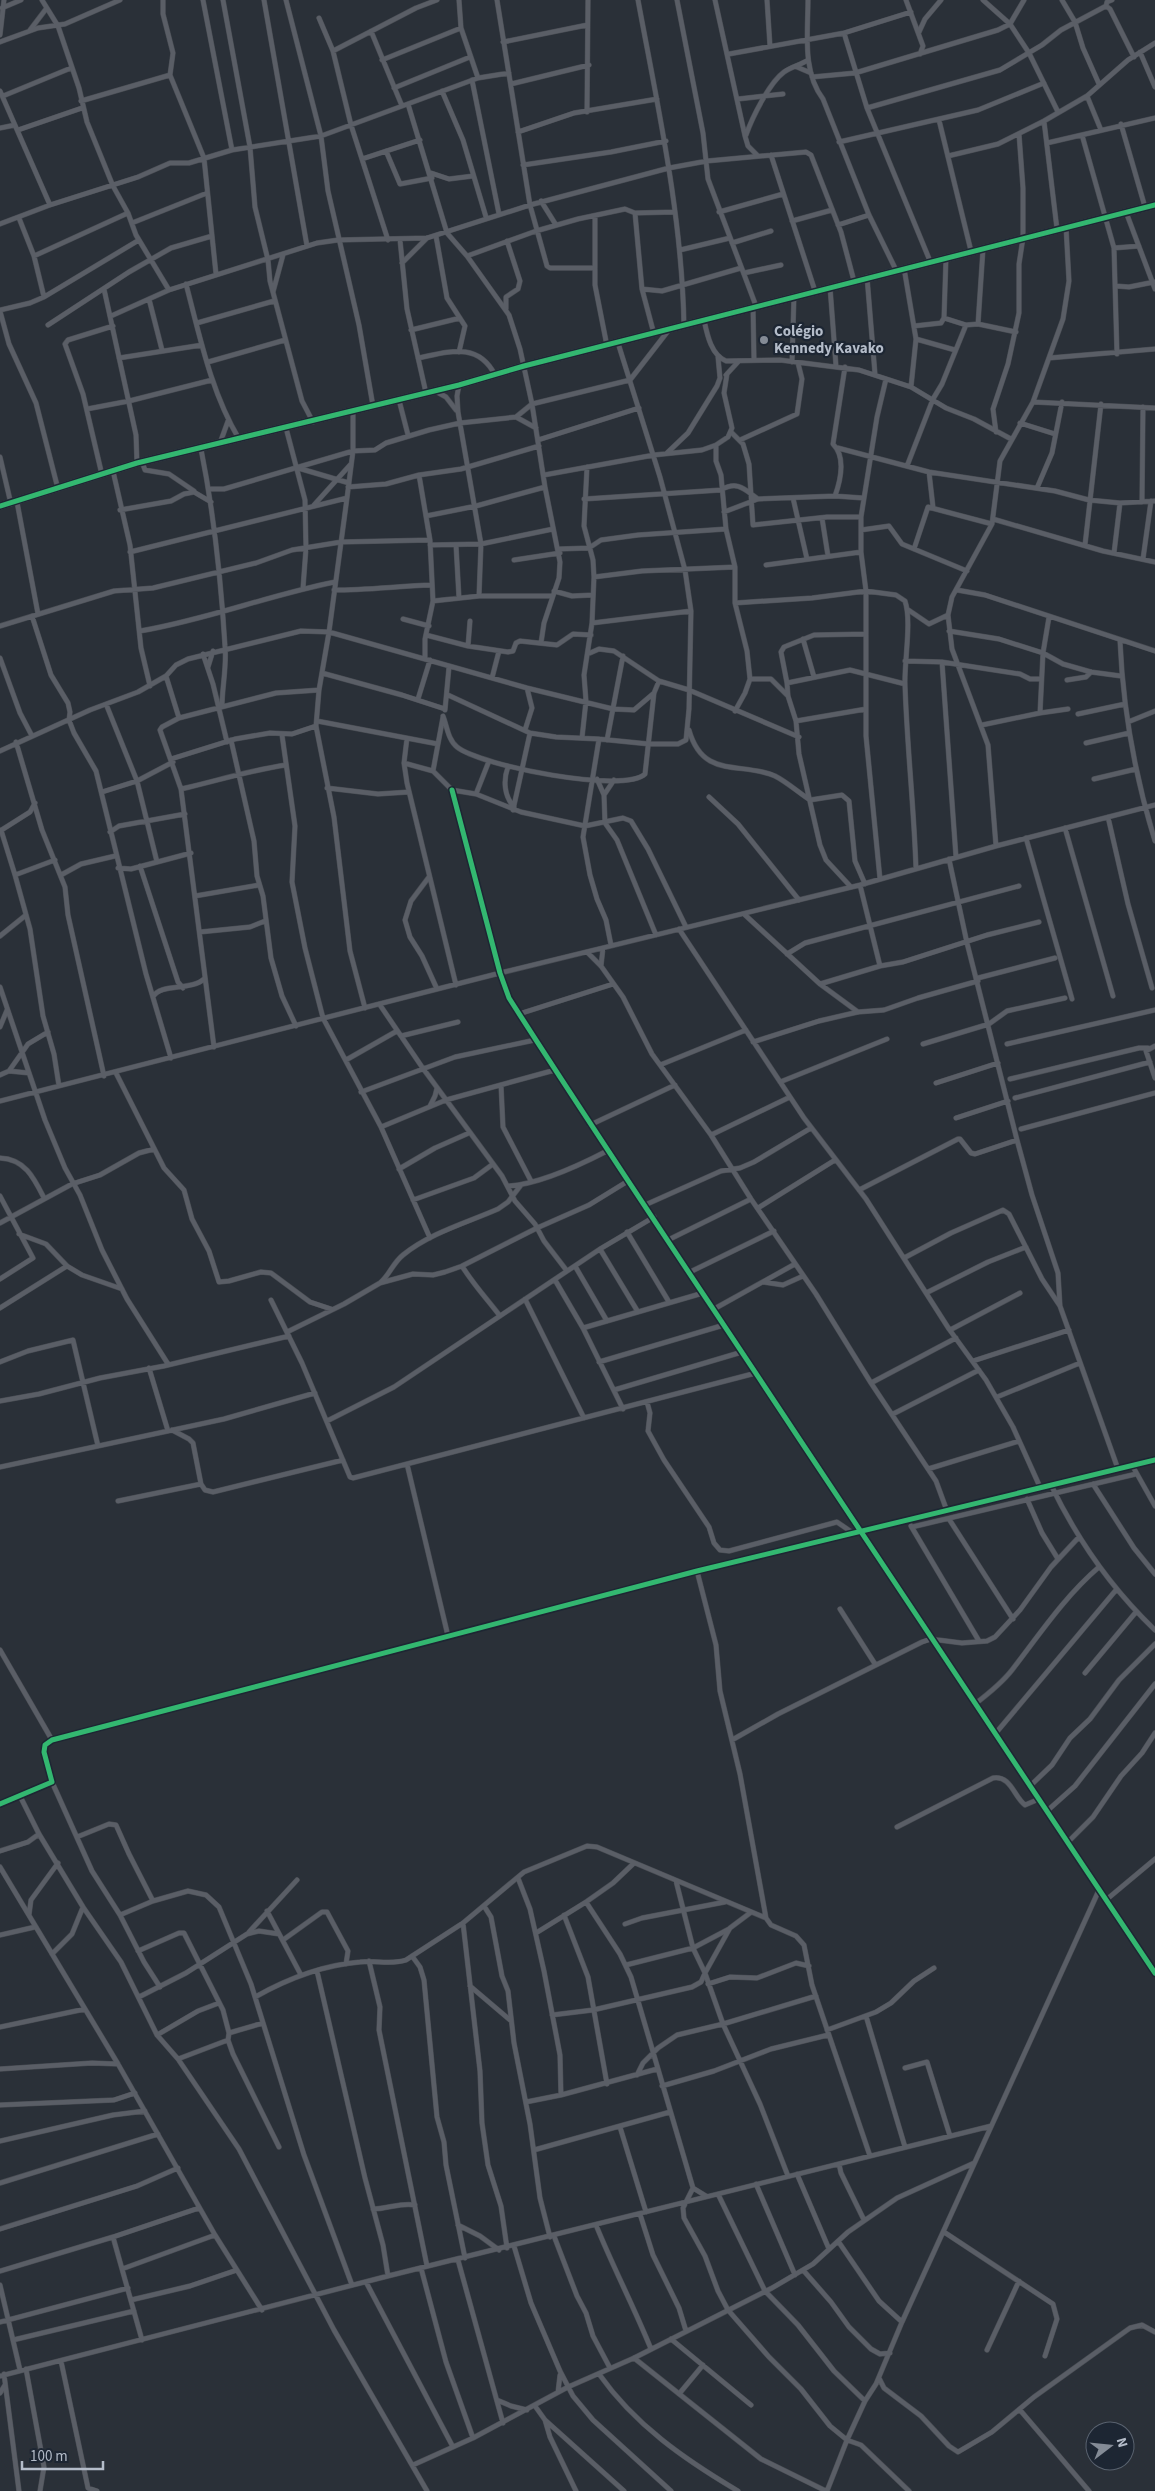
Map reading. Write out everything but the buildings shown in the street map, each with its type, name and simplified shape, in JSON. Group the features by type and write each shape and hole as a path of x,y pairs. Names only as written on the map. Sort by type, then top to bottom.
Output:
{"street":[{"path":"0,35 4,0"},
{"path":"2,8 21,0"},
{"path":"42,0 58,26 79,88 82,108 113,186 128,213 133,230 169,290"},
{"path":"0,42 30,30 58,26 120,0"},
{"path":"163,0 163,14 173,53 170,75 204,158 216,274"},
{"path":"203,0 232,150"},
{"path":"223,0 250,147 255,207 268,260 274,301 305,411 313,422"},
{"path":"264,0 290,140 307,246"},
{"path":"286,0 321,136 328,192 358,324 373,406"},
{"path":"333,51 437,0"},
{"path":"459,0 461,28 478,78"},
{"path":"497,0 530,204 536,231 548,268 594,268"},
{"path":"587,112 589,65 588,0"},
{"path":"638,0 666,141 680,250 684,326"},
{"path":"677,0 707,161 708,179 755,306 754,360"},
{"path":"715,0 729,54 745,136 748,146 758,156"},
{"path":"766,0 770,46"},
{"path":"808,0 808,60 812,75 869,215 896,270"},
{"path":"906,0 923,46 930,52"},
{"path":"919,32 931,11 941,0"},
{"path":"983,0 1010,24 1029,53 1058,112"},
{"path":"797,67 812,75 855,73 930,52 1010,24 1024,0"},
{"path":"867,108 995,72 1042,45 1053,34 1106,6 1107,2 1112,0"},
{"path":"1064,1 1075,22 1083,48 1099,84"},
{"path":"1106,6 1110,9 1134,57"},
{"path":"30,30 46,9"},
{"path":"729,54 844,33 911,12"},
{"path":"319,18 333,51 351,125 388,240"},
{"path":"504,42 587,25"},
{"path":"382,60 461,28"},
{"path":"371,31 402,106"},
{"path":"844,33 867,108 930,261"},
{"path":"948,156 979,150 1019,134 1044,121 1087,96 1099,84 1140,52 1155,43"},
{"path":"920,54 923,46"},
{"path":"1140,52 1155,87"},
{"path":"394,88 470,57"},
{"path":"745,136 755,112 775,81 782,73 808,60"},
{"path":"511,84 589,65"},
{"path":"3,96 71,68"},
{"path":"0,224 50,205 113,186 170,163 189,163 232,150 321,136 472,80 509,73"},
{"path":"81,100 170,75"},
{"path":"472,80 499,214"},
{"path":"840,142 877,132 939,120 997,103 1044,83"},
{"path":"0,91 50,205"},
{"path":"442,91 460,134 486,218"},
{"path":"738,99 783,94"},
{"path":"1087,96 1101,130"},
{"path":"518,132 562,117 657,99"},
{"path":"408,104 447,232 506,309"},
{"path":"0,128 16,127 82,108"},
{"path":"1047,144 1121,124 1155,118"},
{"path":"939,120 971,251"},
{"path":"1044,121 1058,229"},
{"path":"1121,124 1145,207"},
{"path":"996,432 993,409 1020,313 1019,264 1023,238 1023,188 1019,134"},
{"path":"1082,135 1107,217 1114,248 1117,354"},
{"path":"362,159 420,140"},
{"path":"523,165 611,152 666,141"},
{"path":"744,158 748,146"},
{"path":"386,152 400,184 431,175 449,179 473,176"},
{"path":"110,316 169,290 307,246 338,240 427,238 530,204 669,168 707,161 810,153 838,224 854,281"},
{"path":"771,156 782,194 816,291"},
{"path":"132,223 207,193"},
{"path":"719,212 782,194"},
{"path":"541,201 556,225"},
{"path":"0,506 140,463 313,422 353,410 459,386 524,366 668,331 755,306 1155,204"},
{"path":"467,256 556,225 625,209 635,212 676,212"},
{"path":"792,221 832,210"},
{"path":"635,212 642,289 654,334"},
{"path":"1126,212 1154,282 1155,289"},
{"path":"34,256 128,213"},
{"path":"838,224 869,215"},
{"path":"596,216 595,285 607,346"},
{"path":"19,218 34,256 44,297"},
{"path":"996,846 988,745 952,650 948,615 952,597 993,521 1000,461 1033,402 1064,319 1069,293 1066,227"},
{"path":"680,250 731,241 772,231"},
{"path":"48,324 175,246 212,236"},
{"path":"436,236 447,298 460,318 465,330 460,338 459,352"},
{"path":"402,264 427,238"},
{"path":"58,489 36,403 9,344 0,310 30,303 44,297 139,240"},
{"path":"400,240 411,330 426,393"},
{"path":"507,241 520,281 518,289 506,297 506,309 524,366 553,529 560,551 559,578 544,623 541,644"},
{"path":"1114,248 1139,246"},
{"path":"978,324 983,248"},
{"path":"273,293 283,255"},
{"path":"914,326 941,323 944,318 946,257"},
{"path":"744,274 781,265"},
{"path":"642,289 659,292 741,268"},
{"path":"904,268 916,340 911,387"},
{"path":"867,277 875,374"},
{"path":"1116,286 1154,282"},
{"path":"186,284 212,380 228,421 239,440"},
{"path":"830,287 836,366"},
{"path":"104,290 129,401 140,463 150,473 169,474 211,502"},
{"path":"792,362 794,296"},
{"path":"148,299 162,350"},
{"path":"197,323 274,301"},
{"path":"411,330 460,318"},
{"path":"944,318 966,324 978,324 1016,332"},
{"path":"704,320 709,340 718,356 720,378"},
{"path":"907,466 933,399 942,384 966,324"},
{"path":"102,475 87,409 66,348 66,341 113,326"},
{"path":"208,489 224,488 352,451 375,450 386,443 408,435 460,423 516,416 532,404 630,380 668,331"},
{"path":"208,362 285,340"},
{"path":"916,340 955,350"},
{"path":"447,697 530,733 649,744 683,743 686,740 688,728 691,611 685,570 654,455 618,343"},
{"path":"120,358 202,345"},
{"path":"1049,358 1155,350"},
{"path":"418,358 459,352 475,353 490,365 495,375"},
{"path":"718,356 726,361 738,362 754,360 845,366 875,374 911,387 946,408 974,419 1011,439"},
{"path":"666,454 688,433 720,378 727,374 738,362"},
{"path":"742,442 748,437 797,414 802,379 798,363"},
{"path":"845,366 833,444 838,448 929,472 1036,488 1089,500 1120,503 1153,501 1143,559"},
{"path":"727,374 724,393 731,432 742,442 749,464 753,525 822,518 861,517"},
{"path":"880,879 866,736 866,591 861,552 861,517 886,379"},
{"path":"87,409 129,401 212,380"},
{"path":"459,386 457,396 458,412 482,544 479,596"},
{"path":"436,391 446,397 458,412"},
{"path":"399,400 408,435"},
{"path":"1033,402 1155,408"},
{"path":"1036,488 1052,453 1062,402"},
{"path":"1084,546 1101,404"},
{"path":"1142,502 1143,407"},
{"path":"297,468 349,485 386,484 419,475 469,467 639,408"},
{"path":"353,410 349,485 319,690 317,723 327,788 334,816 350,951 365,1008"},
{"path":"516,416 536,428"},
{"path":"220,445 228,421"},
{"path":"1020,423 1055,434"},
{"path":"286,428 305,507 306,548 303,588"},
{"path":"544,475 654,455 702,450 716,445 731,432"},
{"path":"716,445 716,460 721,475 726,529 735,567 735,603 747,651 750,679 746,693 735,711"},
{"path":"835,496 840,478 838,448"},
{"path":"201,449 216,530 221,610 226,648 220,708"},
{"path":"0,457 14,503 38,614"},
{"path":"314,505 351,464"},
{"path":"582,738 586,701 584,675 590,653 594,577 593,560 584,526 587,467"},
{"path":"113,471 130,552 133,589 144,666 150,686"},
{"path":"929,472 933,508"},
{"path":"418,699 428,659 426,635 434,601 430,543 419,475"},
{"path":"584,498 721,490 733,485 741,486 758,499"},
{"path":"426,516 476,506 545,487"},
{"path":"120,510 171,501 184,494 194,492"},
{"path":"724,512 758,499 835,496 863,498"},
{"path":"130,552 347,498"},
{"path":"793,498 807,559"},
{"path":"1114,553 1120,503"},
{"path":"914,548 926,508 933,508 993,521 1084,546 1155,562"},
{"path":"822,518 828,556"},
{"path":"861,530 889,526 902,544 967,571"},
{"path":"0,626 114,590 153,588 219,570 256,563 306,548 341,542 482,544 553,529"},
{"path":"514,560 560,551 589,548 601,540 676,531 726,529"},
{"path":"456,545 459,598"},
{"path":"766,565 861,552"},
{"path":"594,577 642,571 735,567"},
{"path":"140,631 179,624 221,610 303,588 335,582"},
{"path":"334,590 371,590 388,586 432,585"},
{"path":"956,590 985,595 1049,618 1155,651"},
{"path":"554,591 572,596 593,595"},
{"path":"735,603 812,598 866,591 896,595 905,602 907,609 905,662 906,742 916,869"},
{"path":"434,601 479,596 552,596"},
{"path":"907,609 929,624 948,615"},
{"path":"592,623 691,611"},
{"path":"32,616 51,675 59,691 68,702 69,720 79,744 96,771 118,868 171,1058"},
{"path":"1040,713 1043,653 1049,618"},
{"path":"403,619 429,626"},
{"path":"468,646 470,621"},
{"path":"949,630 999,639 1043,653 1063,664 1091,672 1121,676"},
{"path":"0,743 2,749 150,686 166,676 176,665 203,654 301,631 329,632 527,688 613,708 634,710 654,693"},
{"path":"426,635 500,652 512,651 516,643 520,641 560,644 573,634 591,635"},
{"path":"851,887 829,864 823,854 799,754 799,738 788,696 781,649 814,635 866,634"},
{"path":"803,639 814,677"},
{"path":"1120,641 1121,676 1129,734 1155,841"},
{"path":"590,643 600,649 614,651 623,656 658,681 689,690 799,738"},
{"path":"590,653 600,649"},
{"path":"207,669 213,651"},
{"path":"492,678 500,652"},
{"path":"203,654 220,708 254,841 259,885 277,980 296,1026"},
{"path":"607,740 623,656"},
{"path":"0,658 20,713 32,736"},
{"path":"905,662 942,662 1041,679"},
{"path":"942,662 956,857"},
{"path":"434,771 447,697 449,666"},
{"path":"787,683 850,670 905,684"},
{"path":"1067,680 1086,678 1091,672"},
{"path":"322,673 418,699 445,709"},
{"path":"166,676 179,718"},
{"path":"750,679 771,679 788,696"},
{"path":"443,716 450,738 458,748 489,761 523,771 595,779 631,780 645,774 654,693 658,681"},
{"path":"525,730 532,708 527,688"},
{"path":"214,1048 204,980 191,853 181,789 160,730 179,718 276,693 319,690"},
{"path":"435,706 447,697"},
{"path":"106,704 137,781 157,862"},
{"path":"1078,714 1125,704"},
{"path":"982,725 1068,709"},
{"path":"796,721 866,710"},
{"path":"1128,722 1155,711"},
{"path":"102,792 137,781 172,761 229,741 270,733 292,734 317,723 438,744"},
{"path":"688,728 693,741 710,761 736,769 774,776 810,800 842,796 849,801 855,862 880,966"},
{"path":"514,808 530,733"},
{"path":"1086,743 1129,734"},
{"path":"282,735 295,826 292,882 305,948 323,1018 381,1127 430,1238"},
{"path":"439,737 450,738"},
{"path":"407,738 404,763 408,792 456,985"},
{"path":"599,739 595,779 583,837 590,875 606,920 611,945"},
{"path":"16,742 42,830 61,875 104,1076"},
{"path":"476,794 489,761"},
{"path":"404,763 434,771 452,790 506,993 535,1040 590,1125 654,1217 931,1639 1155,1973"},
{"path":"181,789 238,776 256,769 286,765"},
{"path":"508,767 505,783 509,800 514,808"},
{"path":"1094,779 1136,769"},
{"path":"595,779 604,795 604,823 616,840 656,935"},
{"path":"604,795 614,780"},
{"path":"327,788 378,794 408,792"},
{"path":"452,790 476,794 514,808 585,826 624,818 634,823 686,927"},
{"path":"709,797 738,824 799,900"},
{"path":"35,803 30,812 1,830 26,915 59,1086"},
{"path":"0,1101 214,1048 323,1018 611,945 862,885 996,846 1155,805"},
{"path":"110,832 119,826 185,814"},
{"path":"1108,816 1128,904 1152,988"},
{"path":"1065,828 1113,996"},
{"path":"1026,838 1072,999"},
{"path":"118,868 125,869 140,866 191,853"},
{"path":"61,875 81,864 115,856"},
{"path":"949,859 967,943 978,979 1017,1140 1032,1195 1055,1260 1060,1284 1060,1306"},
{"path":"15,875 55,860"},
{"path":"140,866 178,982 183,988"},
{"path":"429,877 424,886 411,900 405,920 410,937 437,989"},
{"path":"424,886 431,884"},
{"path":"195,896 259,885"},
{"path":"787,954 805,943 1019,886"},
{"path":"744,914 820,984 858,1012"},
{"path":"0,936 26,915"},
{"path":"200,932 250,927 265,921"},
{"path":"820,984 880,966 903,962 987,935 1039,922"},
{"path":"679,929 811,1128 859,1190 950,1330 997,1397 1040,1487"},
{"path":"601,966 603,948"},
{"path":"587,952 601,966 629,1006 642,1036 660,1064 711,1135 893,1414 941,1491 947,1511"},
{"path":"753,1042 858,1012 884,1010 978,979 1055,958"},
{"path":"153,997 160,990 183,988 199,984 204,980"},
{"path":"174,989 178,982"},
{"path":"199,984 205,988"},
{"path":"519,1014 613,984"},
{"path":"0,987 29,1073 37,1091 45,1120 72,1184 122,1289 168,1364"},
{"path":"923,1044 988,1024 1007,1012 1065,998"},
{"path":"380,1004 436,1087 493,1164 512,1195 537,1228 544,1242 567,1271"},
{"path":"0,1028 7,1009"},
{"path":"1007,1044 1155,1010"},
{"path":"401,1036 458,1022"},
{"path":"660,1064 731,1038 746,1030"},
{"path":"346,1060 397,1031"},
{"path":"0,1076 9,1071 22,1050 48,1032"},
{"path":"780,1082 887,1039"},
{"path":"362,1092 422,1067 455,1057 535,1040"},
{"path":"1010,1079 1139,1048 1155,1046"},
{"path":"1148,1048 1155,1077"},
{"path":"1015,1098 1150,1062"},
{"path":"936,1083 998,1063"},
{"path":"381,1127 446,1100 555,1070"},
{"path":"9,1071 29,1073"},
{"path":"116,1073 164,1168 184,1190 192,1219 209,1251 219,1282 261,1272 271,1272 310,1302 332,1309"},
{"path":"501,1084 504,1127 531,1180"},
{"path":"590,1125 675,1085"},
{"path":"429,1107 436,1096 436,1087"},
{"path":"1021,1129 1155,1093"},
{"path":"711,1135 790,1097"},
{"path":"956,1118 1008,1101"},
{"path":"645,1205 721,1172 733,1170 754,1162 811,1128"},
{"path":"399,1169 435,1148 469,1133"},
{"path":"859,1190 958,1139 971,1153 975,1154 1017,1140"},
{"path":"0,1223 72,1184 100,1176 139,1153 154,1149"},
{"path":"380,1283 396,1261 430,1238 498,1209 521,1185 531,1180 576,1167 608,1151"},
{"path":"0,1158 16,1161 30,1172 44,1198"},
{"path":"758,1208 835,1160"},
{"path":"413,1200 474,1178 493,1164"},
{"path":"0,1401 39,1394 168,1364 288,1334 380,1283 412,1274 439,1274 462,1266 537,1228 588,1205 628,1181"},
{"path":"508,1186 521,1185"},
{"path":"0,1196 33,1259 0,1279"},
{"path":"668,1240 751,1199"},
{"path":"904,1258 951,1233 1003,1210 1009,1214 1042,1279 1060,1306 1118,1469"},
{"path":"328,1421 394,1387 600,1249 654,1217"},
{"path":"690,1272 774,1231"},
{"path":"627,1232 669,1302"},
{"path":"19,1234 46,1244 68,1266 82,1275 122,1289"},
{"path":"926,1293 988,1262 1026,1247"},
{"path":"600,1249 638,1312"},
{"path":"714,1309 795,1264"},
{"path":"0,1308 68,1266"},
{"path":"462,1266 474,1286 485,1295 500,1316"},
{"path":"575,1266 607,1320"},
{"path":"763,1282 783,1285 803,1276"},
{"path":"555,1280 583,1328 623,1408"},
{"path":"583,1328 703,1293"},
{"path":"950,1330 1020,1293"},
{"path":"271,1300 328,1421 343,1460 353,1478 756,1373"},
{"path":"525,1300 584,1418"},
{"path":"600,1362 724,1324"},
{"path":"973,1361 1069,1330"},
{"path":"871,1383 956,1338"},
{"path":"0,1362 70,1339 77,1349 98,1446"},
{"path":"614,1390 742,1352"},
{"path":"997,1397 1080,1364"},
{"path":"149,1368 170,1430 189,1439 193,1444 200,1484 205,1490 213,1492 343,1460"},
{"path":"893,1414 979,1370"},
{"path":"0,1468 224,1419 314,1392"},
{"path":"647,1402 650,1413 648,1430 664,1460 709,1527 714,1543 720,1550 729,1551 837,1522 853,1533"},
{"path":"928,1469 1019,1441"},
{"path":"160,1987 138,1951 120,1915 92,1871 52,1782 44,1752 45,1745 52,1740 697,1571 1155,1460"},
{"path":"407,1464 448,1636"},
{"path":"1132,1465 1155,1506"},
{"path":"912,1527 1136,1474"},
{"path":"118,1501 200,1484"},
{"path":"1093,1484 1134,1548 1155,1574"},
{"path":"1051,1485 1099,1567 1116,1590 1155,1630"},
{"path":"1027,1499 1042,1533 1058,1559"},
{"path":"949,1519 1013,1619"},
{"path":"908,1520 979,1642"},
{"path":"732,1740 875,1664 931,1639 946,1642 979,1642 995,1637 1026,1604 1037,1584 1058,1559 1080,1537"},
{"path":"975,1704 1012,1670 1056,1611 1099,1567"},
{"path":"697,1571 716,1645 720,1691 740,1774 766,1918 771,1925 799,1939 805,1949 816,1996 870,2156"},
{"path":"995,1734 1116,1590"},
{"path":"840,1610 875,1664"},
{"path":"1084,1673 1136,1612"},
{"path":"1030,1786 1052,1765 1070,1738 1090,1719 1130,1667 1155,1644"},
{"path":"0,1650 52,1740"},
{"path":"1047,1811 1075,1786 1155,1684"},
{"path":"1068,1842 1093,1817 1121,1776 1142,1753 1155,1733"},
{"path":"897,1827 992,1778 997,1778 1009,1785 1025,1805 1039,1799"},
{"path":"0,1804 52,1782"},
{"path":"20,1796 39,1834 83,1906 121,1962 157,2035 178,2059 239,2149 334,2330 428,2491"},
{"path":"77,1838 109,1824 116,1825 128,1854 153,1901"},
{"path":"0,1852 28,1842 39,1834"},
{"path":"255,1997 302,1975 317,1971 368,1961 396,1963 412,1956 463,1923 530,1868 587,1846 597,1847 633,1864 766,1918"},
{"path":"1106,1900 1155,1859"},
{"path":"28,1915 31,1900 58,1863"},
{"path":"536,1933 613,1883 633,1864"},
{"path":"0,1867 135,2093 199,2208 262,2310"},
{"path":"518,1878 536,1933 560,2055 561,2095"},
{"path":"139,1996 200,1965 247,1934 297,1880"},
{"path":"676,1881 692,1948 705,1972 722,2024 741,2061 788,2176"},
{"path":"634,2358 761,2459 827,2491 865,2401 879,2378 902,2322 1099,1890"},
{"path":"120,1915 153,1901 188,1891 206,1895 219,1907 255,1997 304,2155 352,2285"},
{"path":"586,1902 626,1965 639,2000 656,2069 692,2188 691,2195 685,2202 682,2211 685,2222 705,2256 718,2291 728,2310 769,2357 801,2389 830,2426 848,2440 864,2448 909,2491"},
{"path":"625,1924 642,1918 726,1902"},
{"path":"52,1954 72,1934 83,1906"},
{"path":"484,1906 492,1917 502,1976 508,1991 510,2020 526,2102 540,2198 552,2237 586,2313 593,2336 610,2368"},
{"path":"267,1911 302,1975"},
{"path":"283,1940 322,1912 327,1912 348,1951 346,1964"},
{"path":"626,1965 706,1943 750,1913"},
{"path":"564,1915 588,1977 607,2084"},
{"path":"463,1923 486,2150 490,2173 500,2206 507,2248"},
{"path":"0,1935 35,1927"},
{"path":"552,2015 593,2010 696,1986 703,1979 705,1972 730,1928"},
{"path":"247,1934 260,1931 279,1934"},
{"path":"138,1951 179,1933 184,1933 219,2003 229,2033 228,2040 233,2054 279,2147"},
{"path":"412,1956 420,1967 424,1980 437,2117 444,2142 445,2161 465,2258"},
{"path":"368,1961 380,2007 379,2030 427,2266"},
{"path":"708,1984 730,1977 757,1978 796,1963 809,1966"},
{"path":"662,2086 741,2061 771,2049 828,2033 891,2004 914,1981 934,1968"},
{"path":"317,1971 383,2244 388,2276"},
{"path":"470,1986 510,2020"},
{"path":"637,2075 643,2063 653,2053 677,2035 722,2024 816,1996"},
{"path":"157,2035 198,2011 219,2003"},
{"path":"0,2027 85,2009"},
{"path":"866,2016 905,2147"},
{"path":"229,2033 263,2023"},
{"path":"178,2059 228,2040"},
{"path":"905,2068 927,2062 950,2136"},
{"path":"0,2070 92,2063 118,2064"},
{"path":"526,2102 607,2084 656,2069"},
{"path":"0,2105 114,2100 135,2093"},
{"path":"0,2141 113,2115 145,2111"},
{"path":"534,2150 670,2112"},
{"path":"19,2491 6,2384 2,2375 262,2310 427,2266 552,2237 707,2196 991,2126"},
{"path":"620,2127 646,2212"},
{"path":"0,2183 158,2134"},
{"path":"413,2465 502,2424 558,2392 634,2358 795,2275 864,2220 897,2198 975,2162"},
{"path":"840,2164 847,2186 864,2220"},
{"path":"0,2229 128,2189 178,2168"},
{"path":"797,2174 829,2249"},
{"path":"756,2184 795,2275"},
{"path":"692,2188 697,2193 707,2196"},
{"path":"718,2194 765,2291 798,2325 834,2370 865,2401"},
{"path":"373,2209 404,2203 415,2205"},
{"path":"0,2271 63,2250 113,2237 199,2208"},
{"path":"640,2214 651,2250 679,2308 686,2331"},
{"path":"458,2225 480,2236 499,2250"},
{"path":"596,2225 615,2272 632,2303 651,2349"},
{"path":"944,2232 1053,2304 1057,2320 1045,2356"},
{"path":"122,2269 215,2235"},
{"path":"113,2237 142,2340"},
{"path":"838,2242 879,2301 902,2322"},
{"path":"514,2246 531,2303 560,2371 576,2402 593,2420 671,2491"},
{"path":"458,2260 502,2424"},
{"path":"421,2268 446,2362 473,2438"},
{"path":"131,2300 190,2286 237,2270"},
{"path":"803,2270 831,2302 849,2328 880,2354 890,2353"},
{"path":"987,2350 1018,2281"},
{"path":"366,2282 453,2448"},
{"path":"0,2285 20,2370"},
{"path":"0,2322 128,2288"},
{"path":"13,2340 134,2311"},
{"path":"879,2378 884,2388 921,2416 956,2451 992,2432 1034,2397 1130,2328 1142,2325 1155,2332"},
{"path":"670,2339 751,2405"},
{"path":"61,2360 88,2488 97,2491"},
{"path":"678,2394 703,2365"},
{"path":"26,2369 44,2467 40,2491"},
{"path":"558,2392 561,2381 560,2371"},
{"path":"599,2374 615,2395 641,2423 680,2454 738,2491"},
{"path":"0,2393 6,2384"},
{"path":"873,2388 884,2388"},
{"path":"497,2400 510,2406 527,2410"},
{"path":"535,2406 545,2420 624,2491"},
{"path":"1020,2410 1089,2491"},
{"path":"545,2420 550,2437 576,2491"}],"cycle path":[{"path":"0,506 137,463 459,385 524,366 1155,205"},
{"path":"452,790 500,973 509,998 654,1220 1155,1973"},
{"path":"0,1804 52,1782 44,1752 45,1745 52,1740 697,1571 1155,1460"}],"place":[{"name":"Colégio Kennedy Kavako","path":"764,340"}]}
